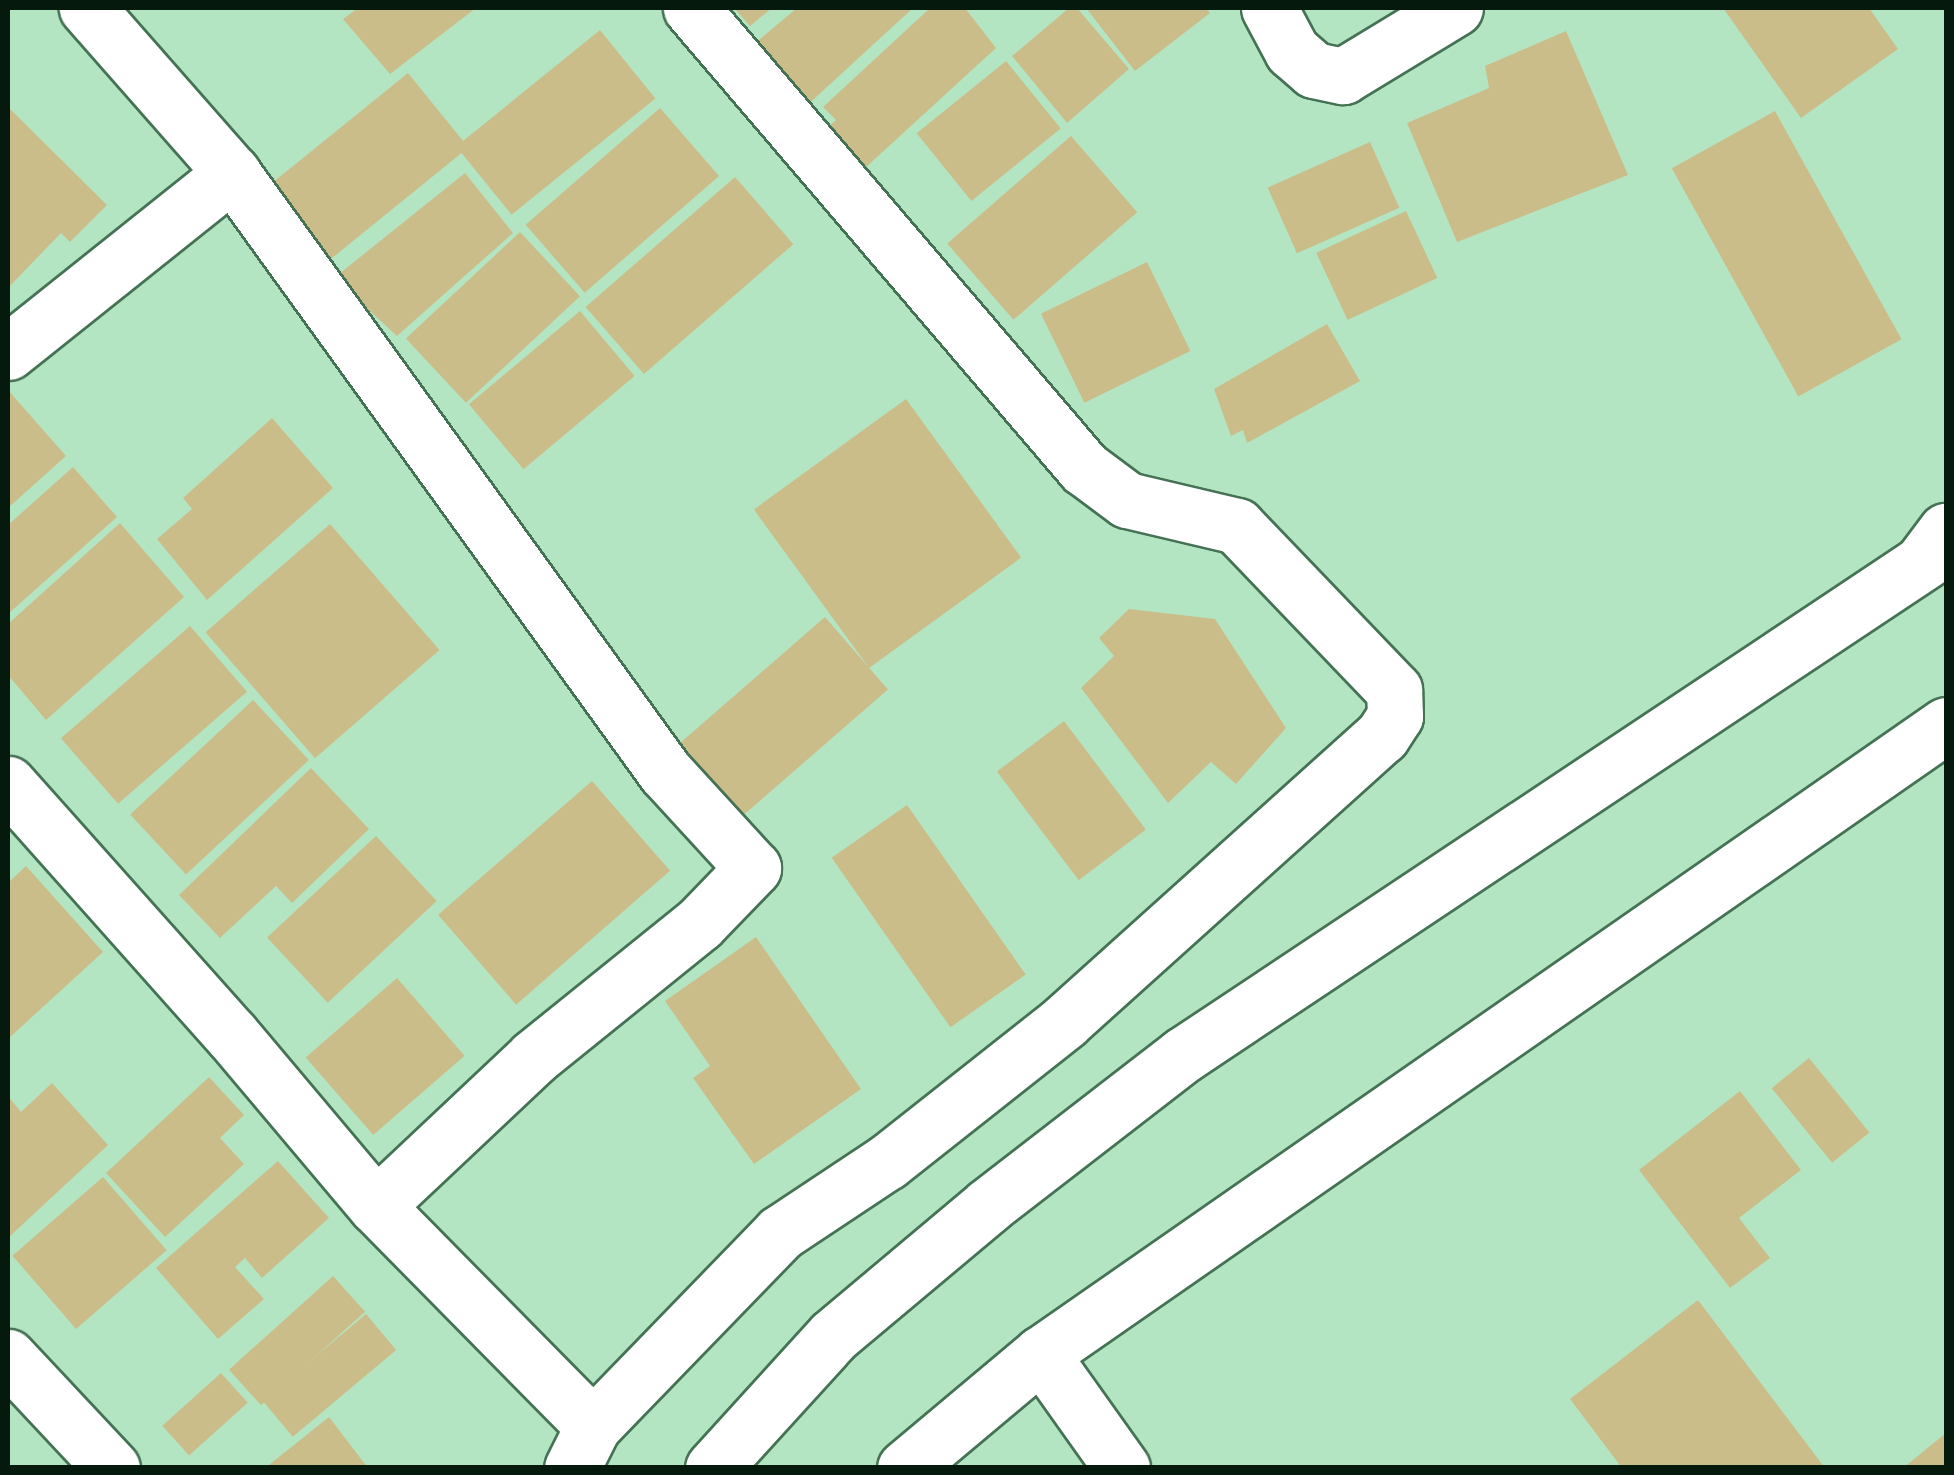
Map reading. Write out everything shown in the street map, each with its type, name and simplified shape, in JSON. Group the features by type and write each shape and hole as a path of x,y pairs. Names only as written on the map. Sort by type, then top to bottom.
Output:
{"street":[{"path":"87,8 232,172 665,772 753,868 700,924 534,1057 376,1206"},
{"path":"13,805 230,1034 582,1446 780,1232 887,1162 1064,1022 1382,736 1394,716 1394,690 1237,526 1127,500 1084,468 691,8"},
{"path":"1269,8 1292,51 1314,70 1344,76 1455,8"},
{"path":"8,352 232,172"},
{"path":"713,1468 833,1336 989,1205 1183,1055 1939,546"},
{"path":"905,1468 1041,1354 1946,725"},
{"path":"1041,1354 1122,1468"},
{"path":"10,1361 112,1468"}],"building":[{"path":"358,8 476,8 390,74 343,19"},
{"path":"734,8 772,8 750,26"},
{"path":"797,8 913,8 802,110 754,44"},
{"path":"930,8 965,8 996,48 864,169 827,128 836,120 823,107"},
{"path":"1069,8 1077,8 1129,69 1067,123 1012,56"},
{"path":"1086,8 1206,8 1210,13 1135,71"},
{"path":"1723,8 1869,8 1898,49 1801,118"},
{"path":"600,30 655,98 512,215 456,146"},
{"path":"1566,31 1628,175 1457,242 1407,123 1489,88 1485,66"},
{"path":"1006,61 1061,129 971,201 917,133"},
{"path":"408,73 468,148 319,268 259,194"},
{"path":"9,108 107,205 70,242 61,233 8,288"},
{"path":"660,108 719,176 585,293 526,225"},
{"path":"1775,111 1902,339 1798,396 1672,168"},
{"path":"1071,136 1137,212 1013,320 947,244"},
{"path":"1370,142 1399,208 1297,253 1268,188"},
{"path":"465,173 513,233 397,336 334,278"},
{"path":"735,177 793,244 644,374 586,307"},
{"path":"1406,211 1437,278 1348,320 1316,253"},
{"path":"520,232 580,296 466,403 406,338"},
{"path":"1147,262 1190,351 1084,403 1041,314"},
{"path":"580,311 635,376 524,469 469,404"},
{"path":"1327,324 1360,381 1247,443 1243,430 1231,436 1214,389"},
{"path":"8,390 66,456 8,508"},
{"path":"906,399 1021,558 869,668 754,510"},
{"path":"272,418 333,488 207,600 157,539 192,509 183,498"},
{"path":"73,467 117,517 8,614 8,525"},
{"path":"120,523 184,597 46,720 8,675 8,624"},
{"path":"330,524 440,650 315,758 205,632"},
{"path":"1129,609 1215,619 1286,728 1236,784 1211,762 1168,803 1081,688 1114,656 1099,638"},
{"path":"825,617 888,689 736,822 673,750"},
{"path":"190,626 247,692 118,804 61,738"},
{"path":"253,700 309,760 186,875 130,815"},
{"path":"1064,721 1146,830 1079,880 997,772"},
{"path":"311,768 369,829 292,903 276,886 220,938 179,895"},
{"path":"592,781 670,871 516,1005 438,915"},
{"path":"907,805 1026,975 950,1027 832,858"},
{"path":"376,836 437,901 328,1003 267,938"},
{"path":"26,866 103,952 8,1039 8,883"},
{"path":"756,937 861,1089 754,1164 693,1078 710,1066 665,1001"},
{"path":"397,978 465,1056 373,1135 306,1057"},
{"path":"1809,1058 1869,1133 1832,1163 1772,1088"},
{"path":"209,1077 244,1115 220,1138 244,1164 165,1237 106,1173"},
{"path":"52,1083 108,1145 8,1238 8,1096 21,1112"},
{"path":"1740,1091 1801,1170 1739,1218 1770,1258 1730,1288 1639,1170"},
{"path":"278,1161 329,1218 262,1278 245,1258 235,1267 264,1299 218,1339 156,1268"},
{"path":"103,1177 167,1250 76,1329 12,1256"},
{"path":"333,1276 365,1312 261,1405 229,1370"},
{"path":"1698,1300 1825,1468 1622,1468 1570,1399"},
{"path":"366,1314 396,1350 293,1437 263,1401"},
{"path":"221,1373 248,1403 189,1456 162,1426"},
{"path":"329,1417 368,1468 265,1468"},
{"path":"1946,1433 1946,1468 1903,1468"}]}
